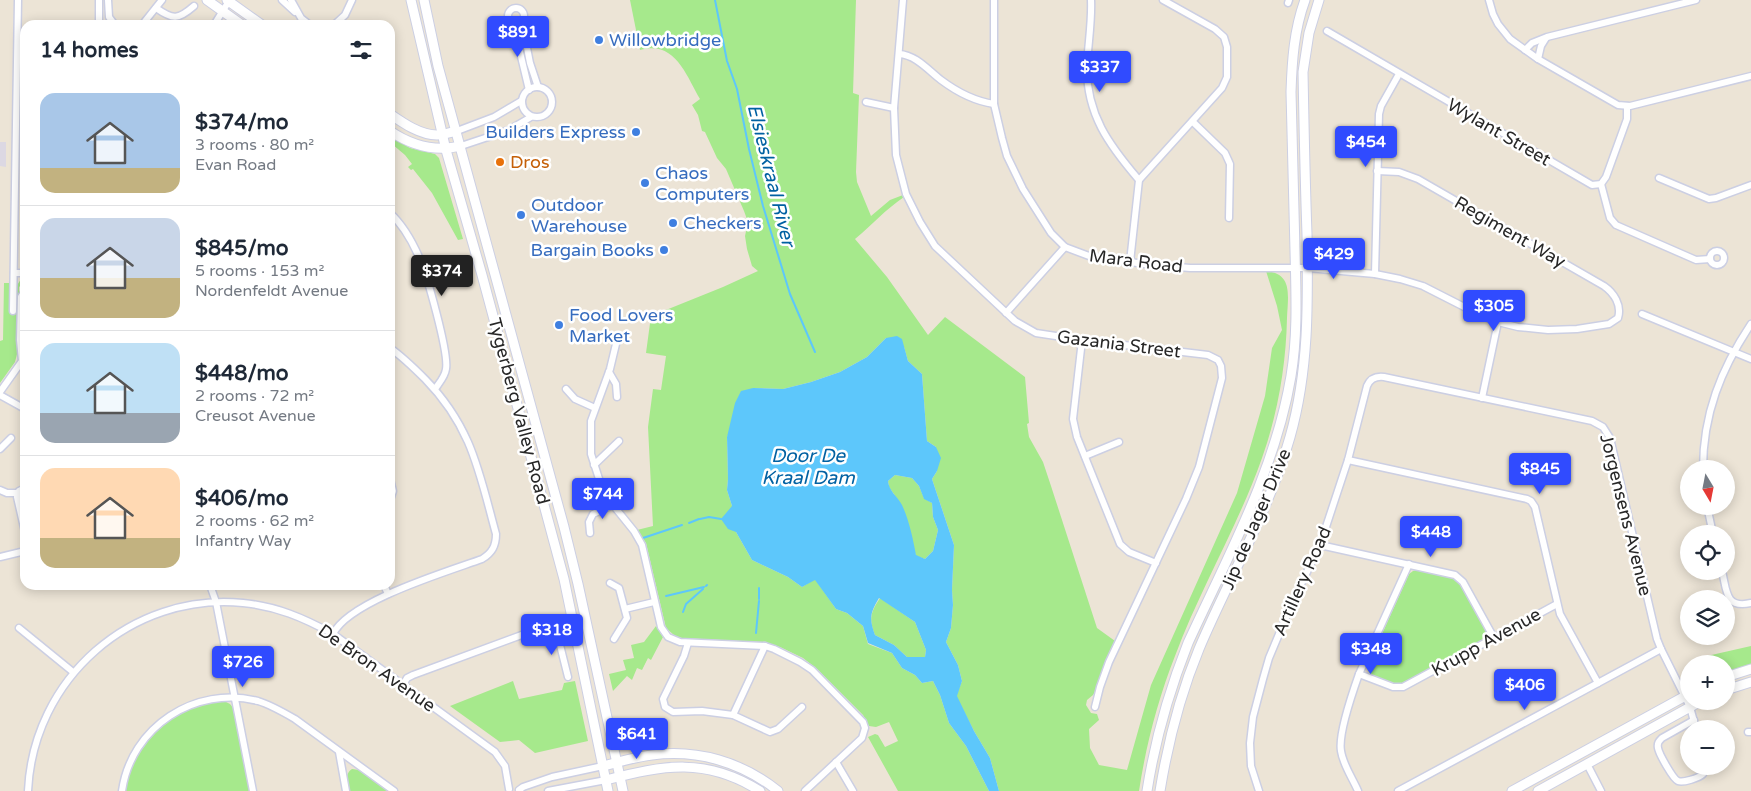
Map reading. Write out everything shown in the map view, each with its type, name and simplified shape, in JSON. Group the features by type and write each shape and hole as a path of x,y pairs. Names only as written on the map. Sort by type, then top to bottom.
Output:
{"main road":[{"path":"207,0 235,20"},
{"name":"Tygerberg Valley Road","path":"411,0 446,150 560,563 603,766 601,782 608,791"},
{"name":"Tygerberg Valley Road","path":"424,0 434,51 564,527 623,791"},
{"name":"Jip de Jager Drive","path":"1148,791 1162,718 1178,668 1274,450 1292,374 1295,341 1295,268 1291,92 1295,42 1305,0"},
{"name":"Jip de Jager Drive","path":"1160,791 1172,731 1187,680 1270,494 1288,442 1299,398 1305,360 1308,319 1303,72 1309,33 1318,0"},
{"path":"230,2 255,20"},
{"path":"400,121 424,127 433,125 438,117"},
{"path":"395,118 431,134 457,131"},
{"path":"395,134 420,146 446,150 461,146"},
{"path":"1735,674 1751,669"},
{"path":"1735,687 1751,682"},
{"path":"1512,791 1680,699"},
{"path":"1538,791 1685,710"},
{"path":"1587,764 1592,752 1600,743"},
{"path":"603,766 665,754 687,754 708,757 737,766 778,791"},
{"path":"1569,760 1582,760 1587,764"},
{"path":"601,782 653,769 682,766 711,770 731,776 760,791"}],"street":[{"path":"13,311 18,0"},
{"path":"99,0 99,20"},
{"path":"108,0 108,17 111,20"},
{"path":"146,20 162,0"},
{"path":"282,0 303,20"},
{"path":"340,20 345,15 352,0"},
{"name":"Gazania Street","path":"903,0 894,108 896,155 906,194 920,222 938,249 1020,325 1036,332 1082,340 1208,355 1218,360 1221,366 1221,386 1199,467 1156,564 1108,662 1095,707"},
{"name":"Mara Road","path":"994,0 994,104 1007,156 1019,181 1051,233 1065,247 1089,256 1190,268 1307,268 1374,274 1423,286 1498,322 1518,327 1554,330 1593,327 1609,324 1617,320"},
{"path":"1091,0 1087,74 1090,100 1094,114 1106,138 1118,156 1139,180"},
{"path":"1130,262 1139,180 1193,122 1225,83 1227,77 1226,41 1224,37 1215,29 1163,0"},
{"path":"1489,0 1493,14 1504,32 1525,50 1614,103 1627,106 1751,76"},
{"path":"1525,50 1532,44 1547,37 1696,0"},
{"path":"513,1 524,14 522,22 530,63 538,87"},
{"path":"513,1 508,18 513,23 528,90"},
{"path":"221,20 230,2"},
{"path":"294,2 298,14"},
{"path":"156,8 168,17 183,16 194,6"},
{"path":"510,10 519,8"},
{"path":"219,20 225,13"},
{"path":"513,23 522,22"},
{"name":"Wylant Street","path":"1326,32 1589,184 1601,184"},
{"path":"1538,59 1541,46 1547,37"},
{"path":"899,54 910,56 958,92 979,101 994,104"},
{"path":"1374,274 1379,114 1383,102 1399,74"},
{"path":"461,146 509,130 531,117 546,115 552,106 551,96 545,89 538,87 525,92 522,101 524,110 531,117"},
{"path":"457,131 494,117 522,101"},
{"path":"866,102 894,108"},
{"path":"1627,106 1628,117 1606,177 1601,184 1610,218 1616,225 1696,260 1710,259"},
{"path":"1193,122 1228,158 1230,173 1229,218"},
{"name":"Regiment Way","path":"1377,171 1399,172 1418,179 1604,286 1615,295 1620,311 1617,320"},
{"path":"1659,178 1709,199 1751,185"},
{"path":"395,220 403,228 420,258 443,339 446,371 435,389"},
{"path":"1006,313 1065,247"},
{"path":"14,273 20,273"},
{"path":"1642,314 1751,359"},
{"path":"1482,398 1498,322"},
{"path":"1703,460 1704,441 1713,398 1734,352 1751,324"},
{"path":"1082,340 1073,418 1077,437 1120,544 1129,552 1156,564"},
{"path":"616,344 609,372 594,408 590,424 590,445 600,484 642,545 661,627 666,634 676,641 764,646 806,666 863,722 864,732 862,738 804,791"},
{"path":"333,634 338,624 364,606 388,594 482,559 491,552 496,542 496,534 479,471 469,442 452,410 435,389 395,352"},
{"path":"20,364 0,393 20,406"},
{"path":"609,372 616,384 617,397"},
{"name":"Jorgensens Avenue","path":"1377,377 1596,422 1606,430 1610,438 1660,649 1680,683"},
{"name":"Artillery Road","path":"1259,791 1250,755 1250,733 1263,679 1275,643 1320,545 1348,460 1367,386 1371,380 1377,377"},
{"path":"566,389 575,399 594,408"},
{"path":"0,449 11,438"},
{"path":"594,465 619,441"},
{"path":"1085,456 1120,442"},
{"path":"1348,460 1529,500 1535,507 1560,614 1598,683"},
{"path":"0,490 7,493 18,493 20,510"},
{"path":"590,533 590,522 593,514 613,505"},
{"path":"1320,545 1450,573 1460,578 1494,638"},
{"path":"0,557 20,552"},
{"path":"1358,791 1340,748 1359,674 1409,564"},
{"path":"1724,580 1731,601 1739,605 1751,603"},
{"path":"610,583 619,588 627,620 614,639"},
{"path":"212,590 216,602 253,791"},
{"path":"386,590 388,594"},
{"name":"De Bron Avenue","path":"28,791 31,761 44,722 58,694 73,672 103,643 141,621 178,608 216,602 249,604 279,610 306,619 333,634 495,752 504,764 514,790"},
{"path":"625,609 654,602"},
{"name":"Krupp Avenue","path":"1359,674 1396,688 1404,687 1557,604"},
{"path":"403,685 413,675 542,626 552,628 557,633 568,677"},
{"path":"19,628 73,672"},
{"path":"688,643 684,656 663,699 664,704 673,712 702,711 733,716 770,732 778,729 802,707"},
{"path":"733,716 764,646"},
{"path":"1398,791 1660,649"},
{"path":"122,791 127,770 135,753 146,736 160,723 176,712 194,704 211,699 235,697 256,700 278,709 394,791"},
{"name":"Jorgensens Avenue","path":"1691,710 1694,720"},
{"path":"1680,728 1662,738 1659,742 1658,750 1673,777 1678,781 1684,782 1702,775"},
{"path":"340,752 346,791"},
{"path":"836,762 853,791"},
{"path":"1587,764 1601,791"},
{"path":"514,790 537,782 603,766"},
{"path":"548,791 601,782"}],"shaded area":[{"path":"0,142 6,142 6,167 0,166"}],"green space":[{"path":"630,0 856,0 853,93 859,95 857,182 871,216 890,200 903,195 904,197 855,239 887,277 928,335 945,317 1025,377 1029,437 1043,462 1097,628 1115,641 1105,662 1096,690 1087,700 1086,705 1091,713 1097,714 1099,720 1089,729 1090,748 1099,765 1127,770 1151,685 1237,493 1265,396 1272,348 1282,330 1266,271 1281,276 1285,281 1288,301 1285,353 1273,424 1242,508 1196,606 1169,672 1153,722 1139,791 999,791 990,758 956,696 962,681 958,665 946,642 951,628 953,605 954,545 932,479 937,471 936,447 927,441 922,374 908,361 904,347 886,338 867,357 840,372 783,389 753,388 727,437 727,490 732,506 736,532 752,560 788,577 802,587 815,579 836,609 847,613 863,626 868,644 892,653 902,668 915,675 922,683 933,681 940,695 949,723 966,746 989,791 898,791 868,737 875,734 878,735 885,747 898,741 889,722 876,727 869,726 863,715 817,669 803,658 780,647 760,642 682,638 675,636 666,628 646,543 637,530 653,526 648,427 653,389 661,390 666,356 646,353 651,316 758,271 752,266 747,249 745,236 748,222 744,211 726,169 717,158 705,132 702,131 698,115 692,105 700,99 684,70 671,55 662,50 652,48 640,50"},
{"path":"395,141 410,148 435,154 439,158 463,239 458,240 432,193 413,169 411,170 408,167 412,164 395,147"},
{"path":"20,281 19,354 17,354 15,362 0,383 0,341 3,340 4,283 10,283 9,313 16,313 18,283"},
{"path":"895,475 912,478 919,486 924,498 932,503 933,517 938,530 933,551 925,559 916,556 900,503 889,487 888,481"},
{"path":"1417,570 1453,578 1458,581 1486,630 1486,635 1482,640 1405,683 1394,683 1371,675 1367,667 1409,574"},
{"path":"880,598 915,622 926,650 925,657 907,657 894,645 875,635 872,616"},
{"path":"656,626 663,637 651,660 648,658 642,670 637,668 632,680 627,676 613,691 609,674 626,670 623,660 634,658 631,645 644,642"},
{"path":"1751,646 1751,664 1735,669 1735,655 1711,655"},
{"path":"513,681 519,699 562,690 564,683 575,681 588,741 535,753 519,740 500,742 450,706"},
{"path":"224,701 234,709 250,791 125,791 137,756 159,728 172,718 188,710 205,704"},
{"path":"352,769 359,770 388,791 349,791 347,776"}],"water":[{"name":"Door De Kraal Dam","path":"897,336 902,339 908,361 922,374 927,441 936,447 941,458 932,479 954,545 953,605 951,628 946,642 958,665 962,681 957,696 990,758 999,791 989,791 966,746 949,723 940,695 933,681 922,683 915,675 902,668 892,653 868,643 863,626 847,613 836,609 815,580 802,587 788,577 752,560 736,532 728,529 721,519 732,506 727,490 727,437 735,403 741,391 753,388 783,389 840,372 867,357 886,338","holes":["895,475 912,478 919,486 924,499 932,503 933,517 938,530 933,551 925,559 916,555 911,530 902,505 889,485 888,481","879,598 915,622 926,650 925,657 907,657 894,645 875,635 871,616"]}],"waterway":[{"name":"Elsieskraal River","path":"715,0 727,61 737,89 763,206 790,294 815,352"},
{"path":"700,519 709,517 721,519"},
{"path":"689,523 699,519"},
{"path":"643,538 682,525"},
{"path":"666,596 704,587"},
{"path":"759,588 759,599"},
{"path":"683,612 686,604 703,589"},
{"path":"756,633 759,601"}],"place":[{"name":"Willowbridge","path":"599,40"},
{"name":"Builders Express","path":"636,132"},
{"name":"Dros","path":"500,162"},
{"name":"Chaos Computers","path":"645,183"},
{"name":"Outdoor Warehouse","path":"521,215"},
{"name":"Checkers","path":"673,223"},
{"name":"Bargain Books","path":"664,250"},
{"name":"Food Lovers Market","path":"559,325"}]}
